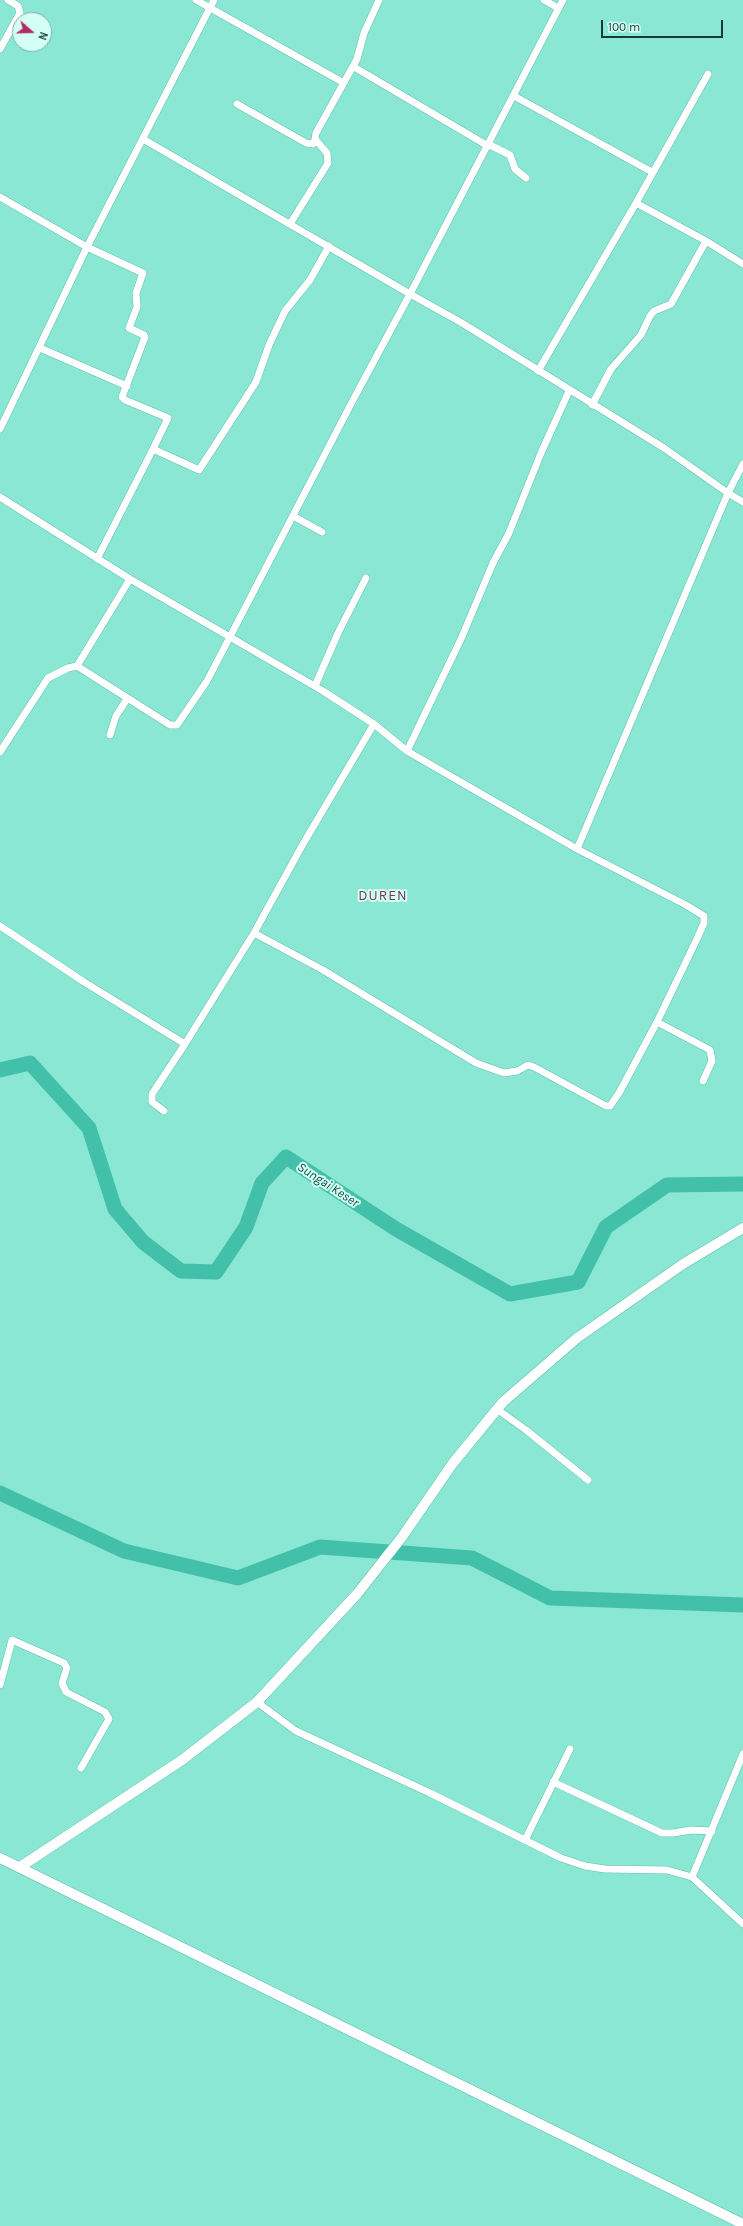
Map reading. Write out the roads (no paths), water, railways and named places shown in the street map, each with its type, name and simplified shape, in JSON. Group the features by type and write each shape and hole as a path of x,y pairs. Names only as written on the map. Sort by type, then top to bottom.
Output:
{"street":[{"path":"0,49 20,13 18,6 8,0"},
{"path":"196,0 344,83"},
{"path":"0,429 87,247 144,139 167,89 214,0"},
{"path":"237,104 306,143 313,144 316,139 316,133 354,67 359,56 364,33 379,0"},
{"path":"544,0 558,8"},
{"path":"77,666 170,725 177,725 206,681 230,638 563,0"},
{"path":"354,67 488,145 510,155 515,169 526,178"},
{"path":"538,371 636,203 708,74"},
{"path":"514,96 652,172"},
{"path":"144,139 462,323 569,391 664,448 743,502"},
{"path":"290,224 328,163 327,152 316,139"},
{"path":"0,197 87,247 143,273 136,293 137,307 129,328 144,335 145,337 126,386 123,399 168,418 97,559"},
{"path":"636,203 706,241 743,264"},
{"path":"592,405 611,369 641,335 650,316 654,311 671,304 706,241"},
{"path":"153,449 200,470 256,382 269,345 285,311 310,280 329,246"},
{"path":"40,348 126,386"},
{"path":"407,751 461,639 493,563 509,532 544,446 569,391"},
{"path":"577,849 728,493 743,464"},
{"path":"0,497 130,580 315,686 374,724 407,751 577,849 704,916 704,923 657,1022 610,1106 606,1106 534,1067 528,1066 517,1071 504,1073 476,1063 323,970 254,933"},
{"path":"293,516 322,532"},
{"path":"315,686 338,633 366,578"},
{"path":"0,752 48,678 68,668 77,666 130,580"},
{"path":"110,735 116,716 127,699"},
{"path":"164,1111 152,1102 152,1094 254,933 303,844 374,724"},
{"path":"0,926 84,982 185,1044"},
{"path":"657,1022 710,1050 712,1061 703,1080"},
{"path":"20,1867 182,1760 257,1702 356,1594 388,1556 453,1463 498,1410 529,1378 577,1338 677,1268 743,1228"},
{"path":"498,1410 526,1430 588,1480"},
{"path":"0,1686 12,1640 64,1663 67,1668 62,1683 66,1692 105,1712 109,1719 81,1768"},
{"path":"257,1702 296,1730 430,1793 560,1858 585,1866 605,1869 667,1870 692,1877 743,1924"},
{"path":"525,1840 570,1749"},
{"path":"692,1877 743,1754"},
{"path":"553,1782 662,1832 673,1833 691,1830 712,1831"},
{"path":"0,1858 743,2224"}],"waterway":[{"name":"Sungai Keser","path":"0,1070 30,1063 89,1128 115,1209 143,1242 181,1271 216,1272 246,1227 262,1183 286,1157 396,1229 510,1294 578,1282 606,1227 667,1185 743,1184"},
{"path":"0,1493 124,1551 238,1578 320,1547 472,1558 550,1598 743,1605"}],"district":[{"name":"DUREN","path":"383,896"}]}
